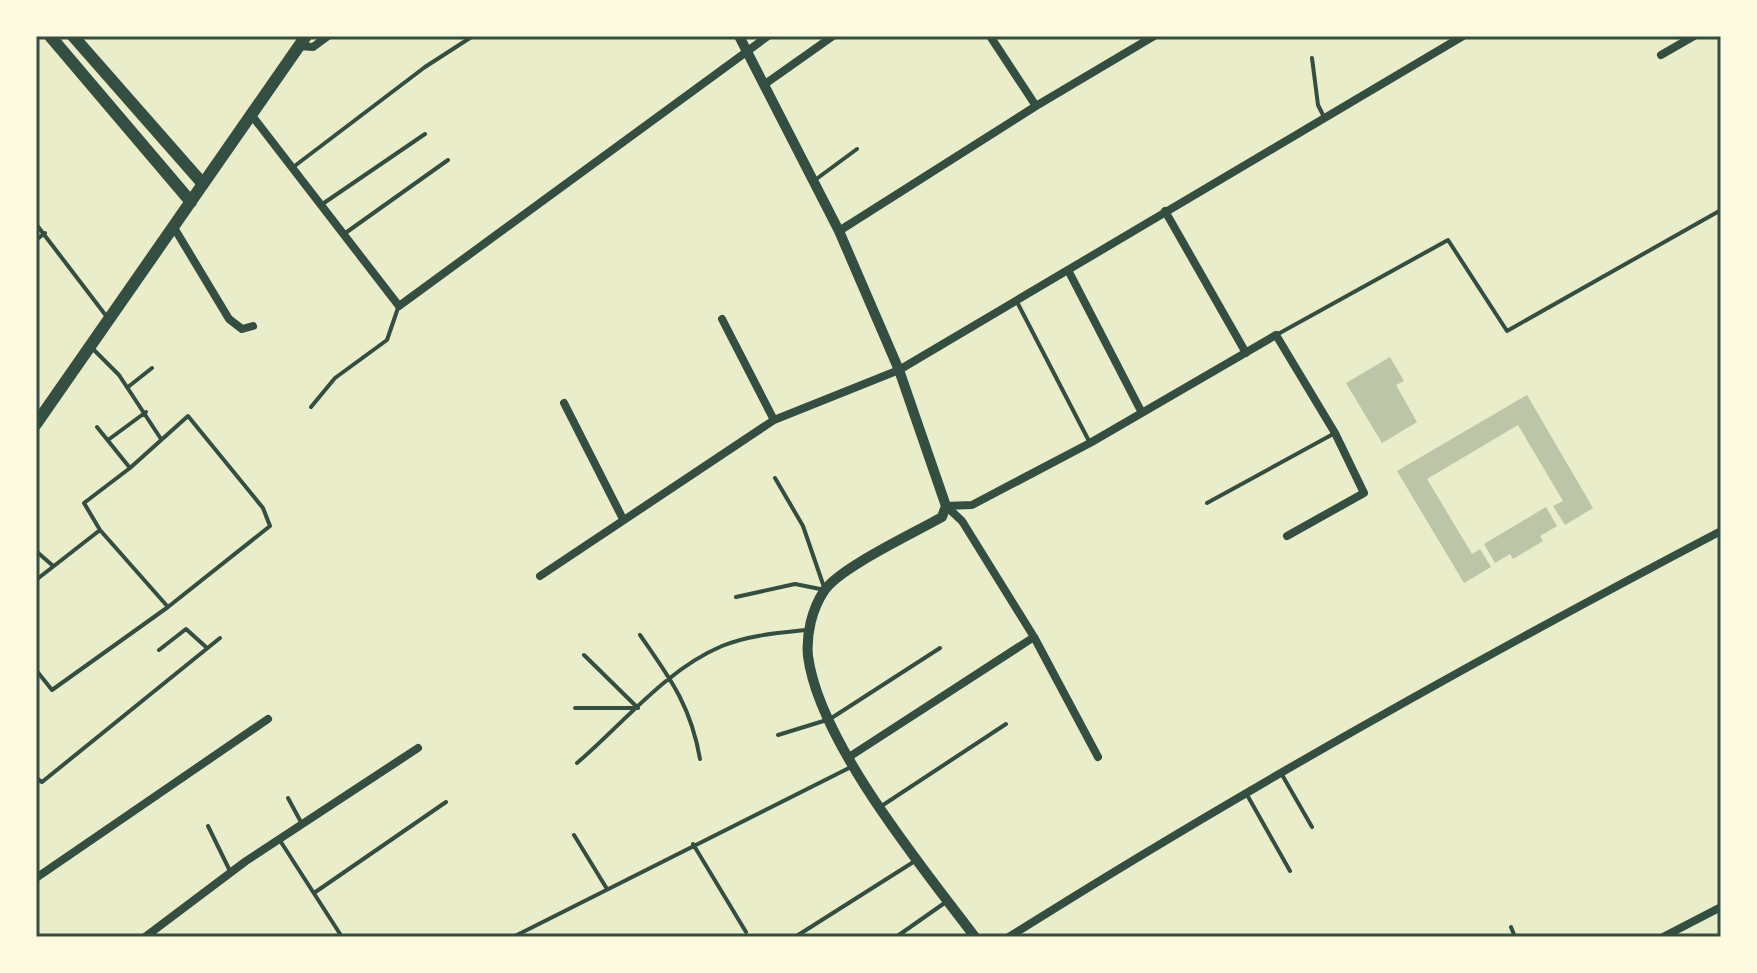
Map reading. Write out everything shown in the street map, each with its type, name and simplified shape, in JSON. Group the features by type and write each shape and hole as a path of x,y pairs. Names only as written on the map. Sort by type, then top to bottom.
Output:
{"main road":[{"path":"50,36 191,202"},
{"path":"73,36 203,184"},
{"path":"36,424 107,317 253,117 302,41"}],"street":[{"path":"302,41 313,47 328,36"},
{"path":"739,36 839,231 899,370 946,506 962,521 1034,637 1098,757"},
{"path":"253,117 399,306 768,36"},
{"path":"765,84 833,36"},
{"path":"990,36 1036,106"},
{"path":"839,231 1036,106 1154,36"},
{"path":"540,576 774,420 899,370 1463,36"},
{"path":"1661,55 1694,36"},
{"path":"1165,211 1246,353"},
{"path":"173,226 229,319 242,329 253,326"},
{"path":"1068,270 1141,411"},
{"path":"722,319 774,420"},
{"path":"946,506 972,505 1090,443 1276,335 1335,433 1364,493 1287,536"},
{"path":"564,403 623,519"},
{"path":"946,506 942,517 854,565 825,590 809,630 808,656 830,719 851,761 880,807 975,937"},
{"path":"1009,937 1281,773 1560,616 1721,531"},
{"path":"851,761 1034,637"},
{"path":"36,878 268,719"},
{"path":"145,937 279,839 418,748"},
{"path":"1663,937 1721,907"}],"lane":[{"path":"292,168 425,67 473,36"},
{"path":"1312,58 1318,105 1324,117"},
{"path":"321,205 425,134"},
{"path":"813,182 857,149"},
{"path":"344,234 448,160"},
{"path":"1276,335 1448,240 1507,331 1721,210"},
{"path":"36,224 107,317"},
{"path":"36,240 45,233"},
{"path":"1016,300 1090,443"},
{"path":"311,407 335,378 387,340 399,306"},
{"path":"89,345 128,387 161,439"},
{"path":"128,387 152,368"},
{"path":"108,440 146,412"},
{"path":"36,670 52,690 168,607 270,526 263,508 188,416 130,468 84,503 100,530 168,607"},
{"path":"97,427 130,468"},
{"path":"1207,503 1335,433"},
{"path":"775,478 803,526 825,590"},
{"path":"36,580 100,530"},
{"path":"36,551 53,566"},
{"path":"736,597 795,584 825,590"},
{"path":"159,650 186,629 206,647"},
{"path":"577,763 670,678 721,647 766,633 809,630"},
{"path":"640,635 670,678 694,723 700,759"},
{"path":"36,778 42,782 220,638"},
{"path":"778,735 830,719 940,648"},
{"path":"584,655 638,708"},
{"path":"575,708 638,708"},
{"path":"880,807 1006,724"},
{"path":"513,937 851,761"},
{"path":"1281,773 1312,827"},
{"path":"1246,793 1290,871"},
{"path":"288,798 302,824"},
{"path":"314,893 446,802"},
{"path":"208,826 231,873"},
{"path":"574,835 607,889"},
{"path":"279,839 342,937"},
{"path":"693,844 746,932"},
{"path":"795,937 917,859"},
{"path":"896,937 948,900"},
{"path":"1511,927 1515,937"}],"building":[{"path":"1390,357 1404,381 1396,385 1417,422 1382,443 1346,383"},
{"path":"1527,395 1593,508 1565,525 1553,506 1563,501 1518,425 1427,479 1472,554 1480,549 1491,567 1464,583 1397,471"},
{"path":"1546,507 1557,526 1540,536 1543,541 1513,559 1510,554 1495,563 1484,544"}]}
